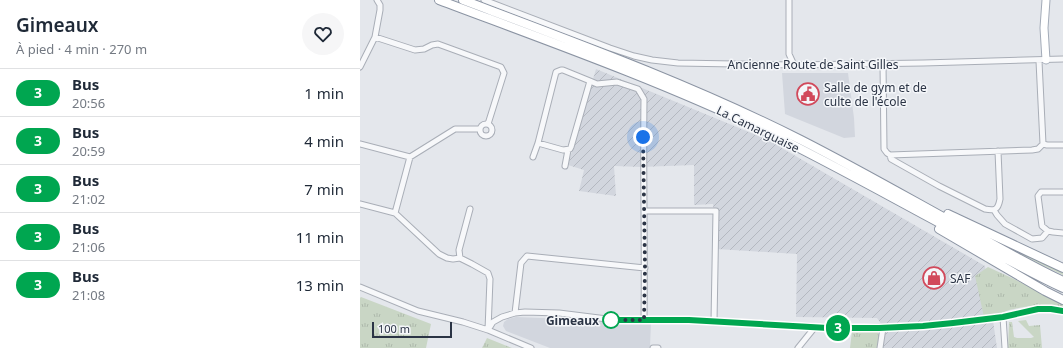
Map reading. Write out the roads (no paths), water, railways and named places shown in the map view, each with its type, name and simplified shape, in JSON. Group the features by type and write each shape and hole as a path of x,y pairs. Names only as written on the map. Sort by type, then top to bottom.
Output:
{"highway":[{"name":"La Camarguaise","path":"439,0 702,102 777,137 990,251 1063,288"},
{"name":"La Camarguaise","path":"462,0 707,95 795,137 1063,281"},
{"path":"857,170 1063,268"},
{"path":"882,193 1039,288 1063,300"}],"main road":[{"path":"1042,61 1045,9 1047,0"}],"street":[{"path":"360,67 375,37 380,10 380,5 377,0"},
{"name":"Ancienne Route de Saint Gilles","path":"484,0 634,56 678,63 794,65 1063,60"},
{"path":"788,0 789,54 794,65"},
{"path":"375,37 415,50 424,49 438,44 501,67 504,73 488,124"},
{"path":"890,155 1038,149 1043,144 1042,61"},
{"path":"883,64 884,149 890,155 891,159 939,186 992,211 999,205 1000,199 998,151"},
{"path":"533,157 556,72 563,70 597,84 616,82 638,89 644,99 644,320"},
{"path":"565,166 568,150 572,146 590,81"},
{"path":"482,124 488,124 492,129 491,133 488,135 482,135 480,129 482,124"},
{"path":"394,213 410,157 455,129 480,129"},
{"path":"538,143 568,150"},
{"path":"360,144 410,157"},
{"path":"1043,144 1063,145"},
{"path":"1063,192 1041,192 1038,196 1042,226 1048,231 1063,233"},
{"path":"360,204 394,213 439,254 447,258 460,258 488,273 490,279 488,330"},
{"path":"460,258 459,250 470,209"},
{"path":"994,210 1005,224 1032,239 1042,238 1048,231"},
{"path":"644,211 716,211 714,322"},
{"path":"515,313 521,263 527,256 645,268"},
{"path":"360,287 418,311 464,322 488,330 531,348"},
{"path":"488,330 494,322 502,317 525,312 559,313 611,320 689,320 844,328 923,326 1003,317 1038,309 1051,309 1063,312"},
{"path":"1003,317 1005,348"},
{"path":"798,348 815,327"},
{"path":"880,348 883,328"},
{"path":"653,348 658,348"}],"place":[{"name":"Salle de gym et de culte de l'école","path":"808,94"},
{"name":"SAF","path":"934,278"},
{"name":"Gimeaux","path":"611,320"}]}
